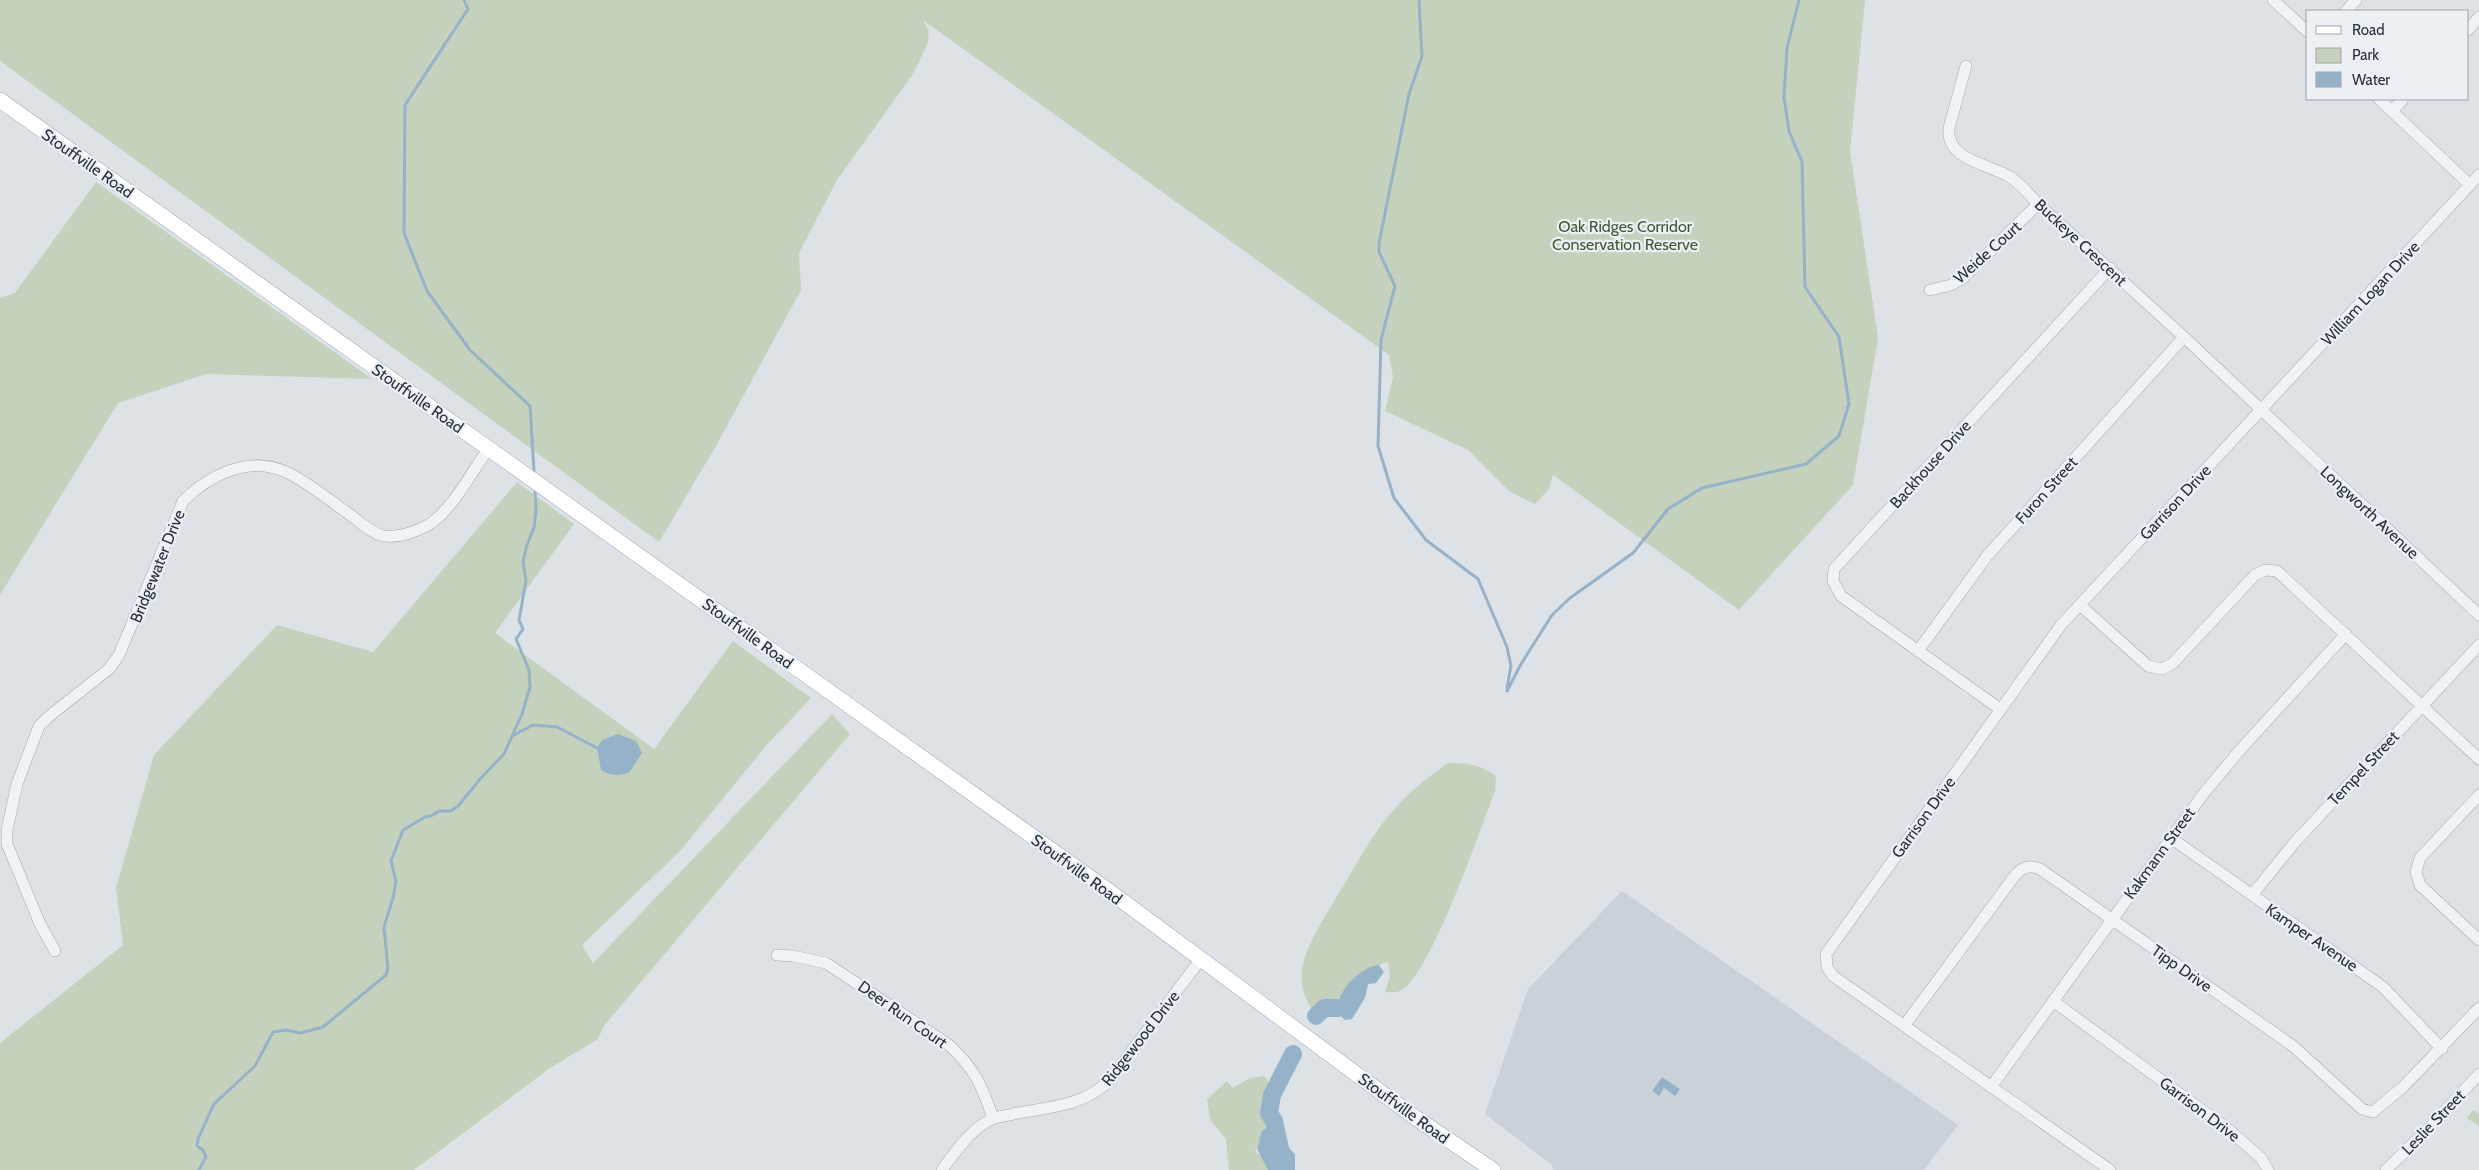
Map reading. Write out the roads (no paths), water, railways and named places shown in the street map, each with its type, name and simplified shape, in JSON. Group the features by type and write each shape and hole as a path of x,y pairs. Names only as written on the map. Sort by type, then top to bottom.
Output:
{"main road":[{"name":"Stouffville Road","path":"0,100 1201,959 1413,1116 1493,1170"}],"street":[{"path":"2273,0 2306,30"},
{"path":"2347,10 2356,0"},
{"path":"2469,29 2479,18"},
{"name":"Buckeye Crescent","path":"1966,66 1949,128 1950,144 1956,151 1966,157 2010,177 2260,409"},
{"path":"2381,100 2470,185"},
{"path":"2392,111 2402,100"},
{"name":"William Logan Drive","path":"2260,409 2479,175"},
{"name":"Weide Court","path":"1930,290 1951,285 1963,278 2038,204"},
{"name":"Backhouse Drive","path":"2000,709 1840,594 1833,581 1834,569 2110,268"},
{"name":"Furon Street","path":"1918,651 1987,556 2184,337"},
{"name":"Garrison Drive","path":"2110,1170 1832,974 1826,964 1826,954 2053,635 2260,409"},
{"name":"Longworth Avenue","path":"2260,409 2479,615"},
{"name":"Bridgewater Drive","path":"55,951 40,924 7,844 6,830 17,784 40,726 53,713 108,669 119,654 183,501 196,488 215,475 242,468 269,467 286,472 369,529 384,536 405,534 430,524 443,511 488,448"},
{"path":"2080,605 2148,666 2162,669 2173,663 2255,575 2264,570 2282,573 2479,759"},
{"name":"Kakmann Street","path":"1991,1087 2198,800 2240,750 2346,634"},
{"name":"Tempel Street","path":"2252,896 2295,842 2479,645"},
{"path":"2479,795 2420,858 2416,872 2420,885 2479,940"},
{"name":"Kamper Avenue","path":"2171,838 2252,896 2355,965 2383,987 2442,1049"},
{"name":"Tipp Drive","path":"1904,1026 2016,874 2022,869 2030,867 2040,869 2293,1046 2362,1109 2373,1112 2404,1086 2442,1049 2479,1008"},
{"name":"Deer Run Court","path":"777,955 793,956 826,963 949,1045 966,1060 981,1083 994,1118"},
{"name":"Ridgewood Drive","path":"942,1170 960,1145 973,1132 994,1118 1040,1108 1064,1106 1087,1098 1100,1090 1110,1081 1201,959"},
{"name":"Garrison Drive","path":"2053,1001 2228,1129 2261,1158 2268,1170"},
{"name":"Leslie Street","path":"2386,1170 2427,1130 2479,1074"}],"water":[{"path":"618,734 636,741 642,753 629,773 615,775 601,770 597,748 602,740"},
{"path":"1379,965 1384,972 1376,983 1368,984 1365,998 1352,1019 1345,1020 1339,1013 1338,1004 1346,986 1362,972"},
{"path":"1662,1077 1680,1089 1675,1096 1664,1088 1659,1096 1652,1091"},
{"path":"1275,1121 1281,1129 1287,1145 1295,1154 1295,1170 1268,1170 1257,1149 1262,1131"}],"waterway":[{"path":"464,0 468,9 405,105 404,233 427,291 470,350 530,406 534,471"},
{"path":"1419,0 1422,56 1409,94 1379,243 1379,252 1395,286 1381,340 1378,446 1394,498 1426,540 1478,579 1507,647 1511,666 1507,688"},
{"path":"1507,691 1521,664 1552,615 1570,598 1633,553 1668,509 1702,488 1806,464 1839,436 1849,404 1839,337 1805,287 1802,162 1789,131 1784,97 1787,48 1799,0"},
{"path":"199,1170 206,1157 203,1150 197,1146 198,1139 214,1104 255,1066 273,1032 286,1030 300,1033 323,1027 386,975 388,968 384,927 396,882 391,861 403,830 425,817 439,811 451,811 458,806 504,754 522,714 530,687 529,670 516,639 523,629 519,620 526,581 523,562 534,528 535,491"},
{"path":"512,736 533,725 557,727 597,748"},
{"path":"1316,1016 1324,1008 1338,1008"},
{"path":"1282,1170 1283,1163 1274,1121 1269,1113 1272,1095 1293,1054"}],"park label":[{"name":"Oak Ridges Corridor Conservation Reserve","path":"1625,235"}]}
